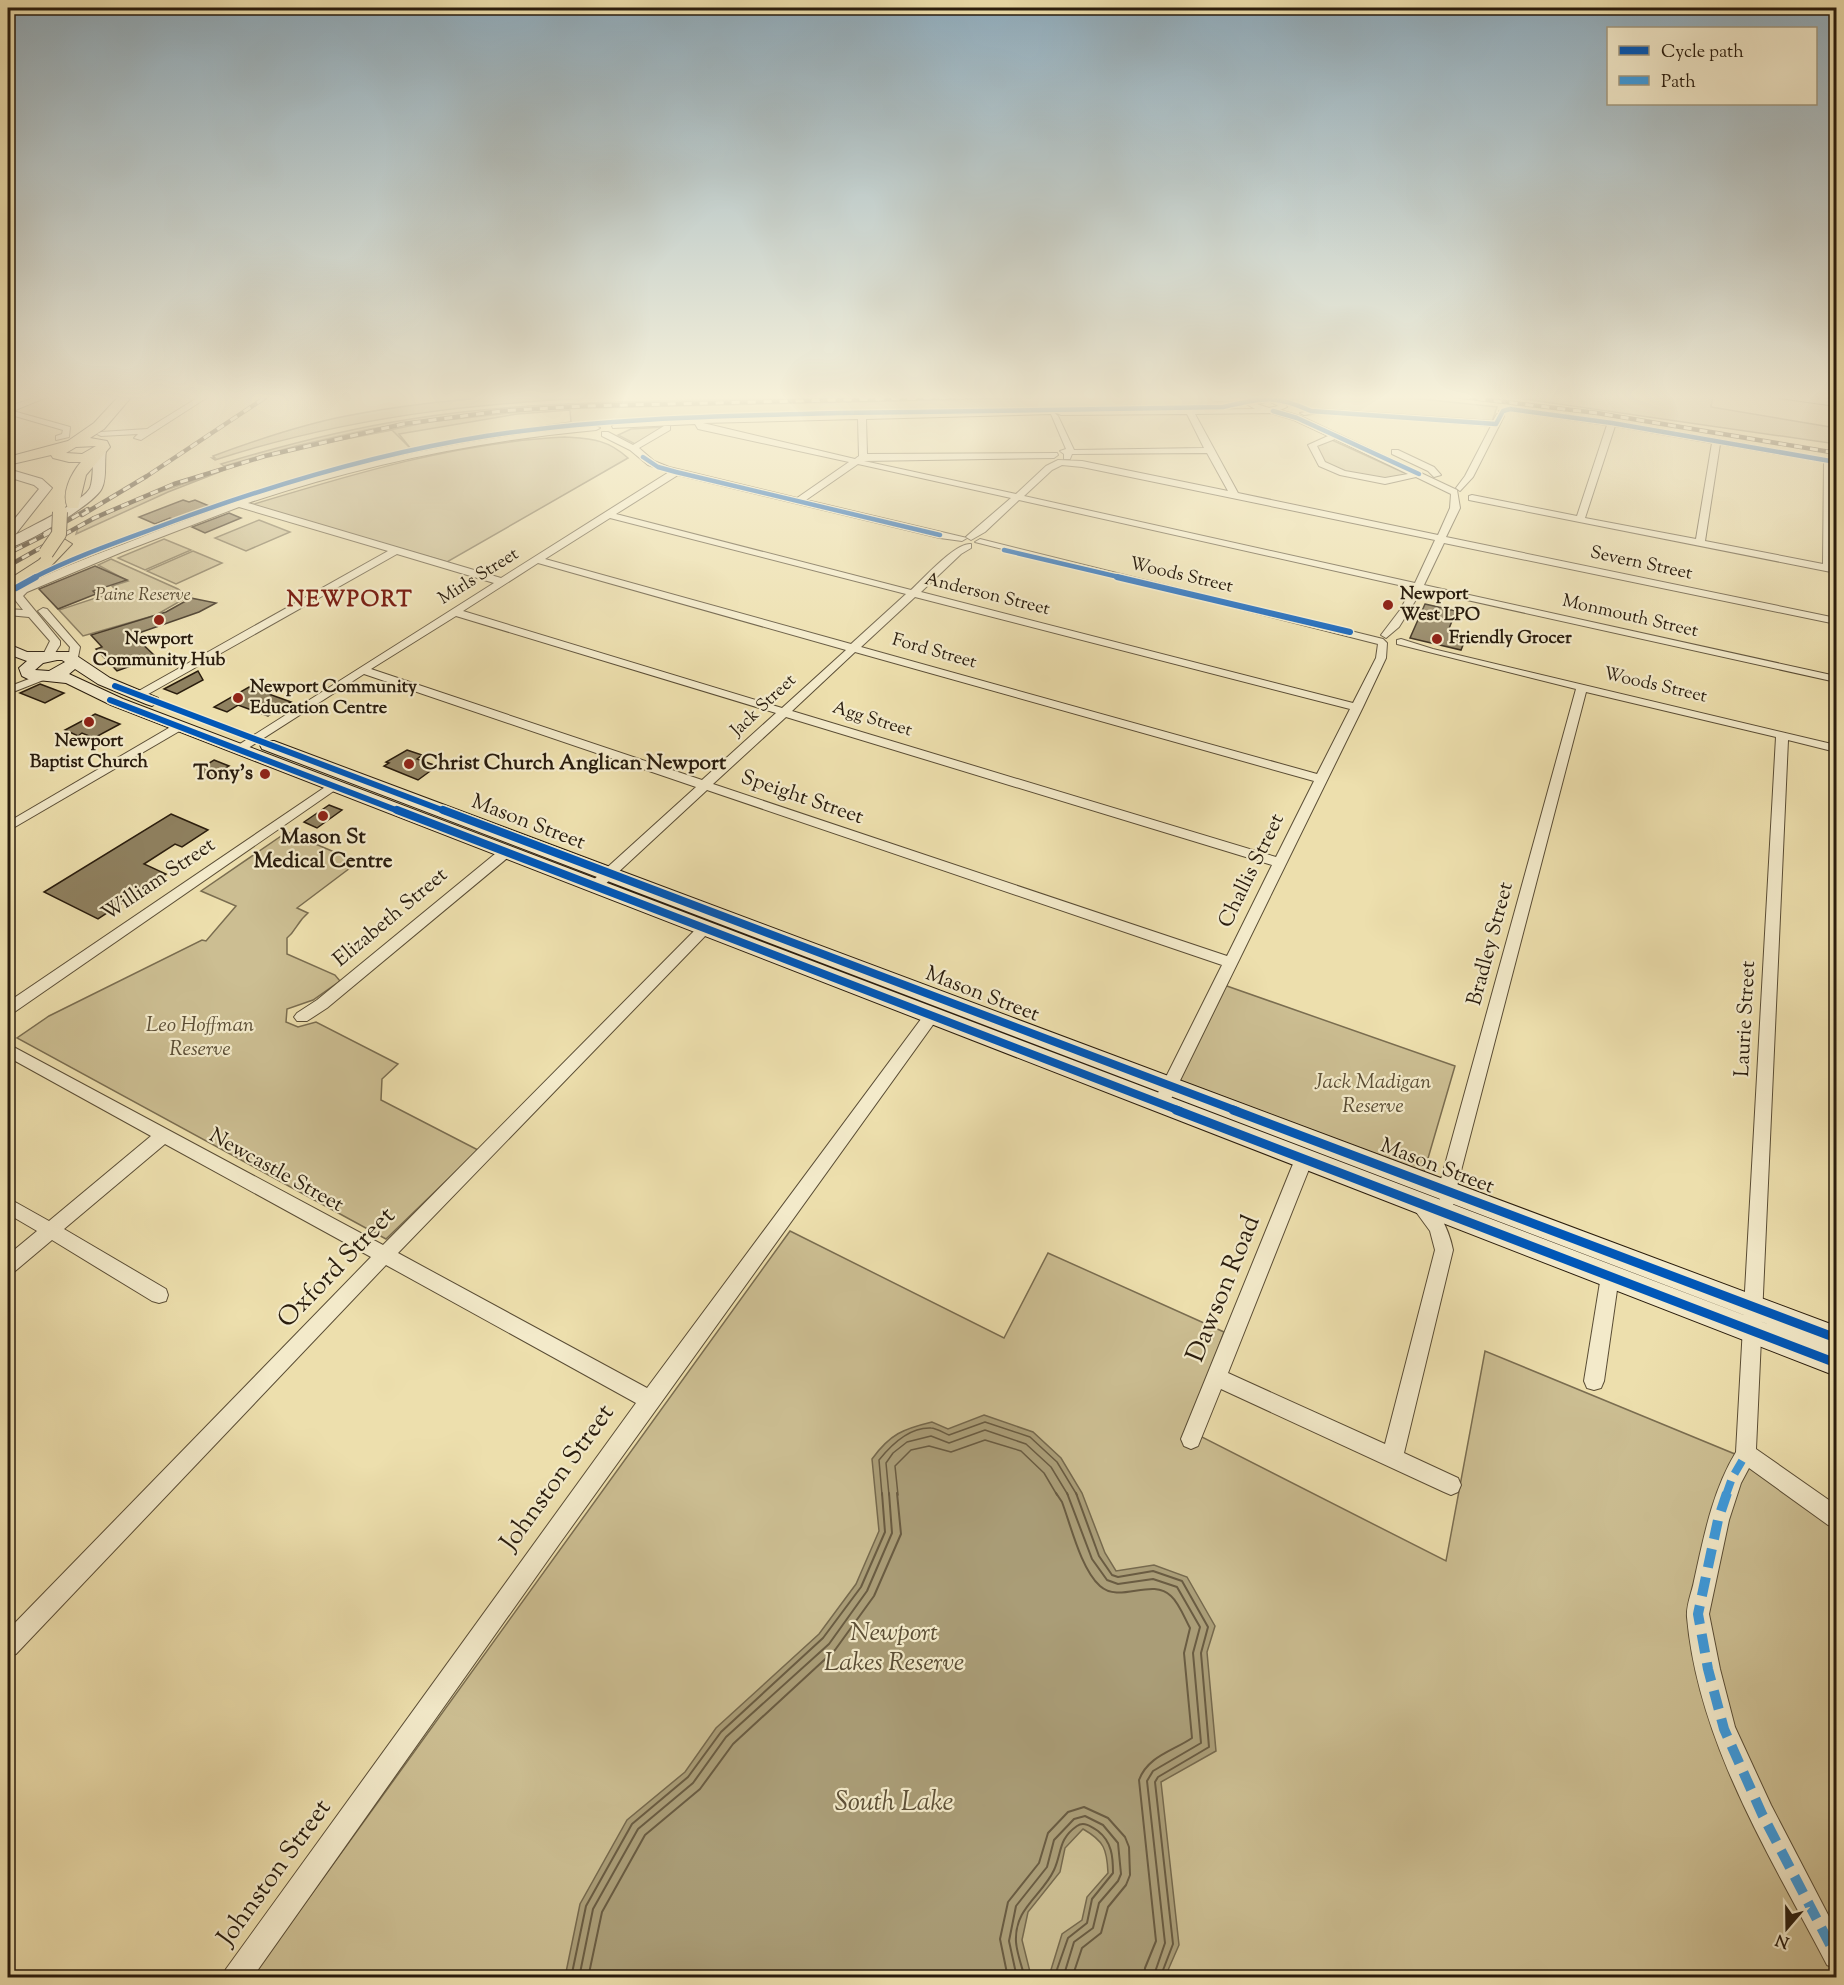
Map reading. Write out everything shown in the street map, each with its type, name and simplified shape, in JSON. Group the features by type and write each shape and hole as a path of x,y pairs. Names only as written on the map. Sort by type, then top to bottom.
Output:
{"main road":[{"path":"8,587 45,563 64,544 72,530 60,488"},
{"path":"8,579 46,553 59,534 74,488"}],"street":[{"path":"9,537 46,488"},
{"path":"9,537 29,532 92,494 96,488"},
{"path":"35,673 35,661 46,657 55,642 17,597 26,588 149,536 237,503 287,488"},
{"name":"Mirls Street","path":"245,744 652,488"},
{"name":"Woods Street","path":"742,488 1836,748"},
{"path":"799,501 818,488"},
{"name":"Monmouth Street","path":"978,488 1836,680"},
{"name":"Jack Street","path":"602,879 1027,488"},
{"name":"Severn Street","path":"1198,488 1836,621"},
{"path":"1230,488 1234,495"},
{"path":"1449,488 1457,491 1832,565 1832,488"},
{"path":"1452,488 1457,491"},
{"path":"1457,491 1460,488"},
{"path":"1471,488 1473,494"},
{"path":"1581,516 1590,488"},
{"path":"1701,539 1709,488"},
{"name":"Challis Street","path":"1165,1094 1455,508 1457,491"},
{"path":"1455,508 1473,494"},
{"path":"237,503 502,582"},
{"name":"Anderson Street","path":"609,515 1357,706"},
{"path":"139,695 395,551"},
{"name":"Ford Street","path":"537,560 1321,779"},
{"path":"8,690 27,681 35,673 63,671 73,660 75,647 28,595 26,588"},
{"path":"8,612 32,614"},
{"name":"Agg Street","path":"455,612 1280,863"},
{"path":"8,649 24,656 61,655 73,660"},
{"name":"Mason Street","path":"8,660 35,673 70,679 110,700 179,726 245,744 1447,1202 1753,1305 1836,1338"},
{"name":"Mason Street","path":"73,660 98,677 334,785 506,852 602,879 705,928 932,1015 1165,1094 1304,1159 1415,1200 1447,1202 1610,1276 1836,1363"},
{"name":"Speight Street","path":"362,670 1230,962"},
{"name":"Bradley Street","path":"1447,1202 1582,687"},
{"path":"8,827 179,726"},
{"name":"Laurie Street","path":"1746,1454 1750,1330 1782,735"},
{"name":"William Street","path":"8,1009 334,785"},
{"name":"Elizabeth Street","path":"302,1017 322,1004 506,852"},
{"name":"Oxford Street","path":"8,1646 384,1256 705,928"},
{"name":"Johnston Street","path":"235,1977 650,1400 932,1015"},
{"name":"Newcastle Street","path":"8,1050 650,1400"},
{"path":"8,1266 164,1135"},
{"name":"Dawson Road","path":"1191,1439 1304,1159"},
{"path":"1392,1458 1444,1250 1442,1234 1433,1218 1415,1200"},
{"path":"8,1205 159,1295"},
{"path":"1594,1380 1610,1276"},
{"path":"1216,1377 1451,1485"},
{"path":"1836,1517 1746,1454 1732,1478 1718,1520 1698,1614 1708,1669 1724,1729 1762,1814 1836,1956"}],"green space":[{"path":"172,488 179,488 76,534 78,528 136,500"},
{"path":"309,488 576,488 447,562 251,505"},
{"path":"259,520 290,532 246,551 215,538"},
{"path":"164,539 191,550 145,570 118,558"},
{"path":"193,551 222,563 176,584 147,571"},
{"name":"Paine Reserve","path":"111,559 191,595 156,615 83,636 59,610 117,591 112,586 128,581 98,565"},
{"name":"Leo Hoffman Reserve","path":"287,832 358,862 297,908 308,913 287,938 287,954 335,975 340,981 313,1000 287,1009 286,1022 298,1027 316,1022 398,1064 382,1079 381,1100 478,1150 386,1239 17,1038 49,1016 202,940 206,941 236,906 201,891"},
{"name":"Jack Madigan Reserve","path":"1224,985 1455,1066 1424,1172 1176,1079"},
{"name":"Newport Lakes Reserve","path":"790,1231 1004,1338 1048,1253 1224,1332 1188,1430 1446,1561 1485,1351 1747,1459 1836,1523 1836,1977 251,1978"}],"water":[{"name":"South Lake","path":"984,1415 1033,1432 1061,1458 1082,1493 1105,1553 1116,1571 1154,1565 1187,1577 1215,1626 1207,1652 1216,1751 1161,1782 1179,1945 1165,1977 565,1977 580,1904 627,1820 685,1772 716,1728 819,1634 856,1584 879,1531 872,1459 891,1438 905,1430 932,1422 948,1429","holes":["1083,1829 1103,1846 1108,1873 1087,1897 1082,1920 1062,1934 1050,1973 1031,1976 1022,1940 1028,1912 1060,1872 1065,1848"]}],"building":[{"path":"183,500 189,502 195,500 214,508 178,521 170,518 155,524 139,517"},
{"path":"229,513 241,518 205,533 192,527"},
{"path":"95,566 127,580 93,591 96,594 58,609 39,589"},
{"path":"191,598 216,603 199,612 133,635 156,657 117,671 96,649 102,647 91,635 166,612"},
{"path":"1425,604 1456,611 1448,631 1467,635 1461,650 1410,638"},
{"path":"198,671 203,680 177,694 164,689"},
{"path":"40,684 64,693 45,703 20,693"},
{"path":"249,687 291,702 268,716 238,705 227,712 214,707"},
{"path":"95,714 120,724 94,738 82,733 78,736 65,730"},
{"name":"Christ Church Anglican Newport","path":"407,750 422,755 417,759 437,766 418,780 384,766 389,763 386,762"},
{"path":"214,760 229,766 212,776 198,770"},
{"name":"Mason St Medical Centre","path":"329,805 342,810 317,828 304,822"},
{"path":"171,814 208,830 182,847 175,844 144,864 166,874 98,919 44,892"}],"railway":[{"path":"82,515 128,488"},
{"path":"8,566 94,518 165,488"},
{"path":"44,534 88,509"},
{"path":"15,550 53,531"}],"marked path":[{"path":"1746,1454 1732,1478 1718,1520 1698,1614 1708,1669 1724,1729 1762,1814 1836,1956"}],"cycle path":[{"path":"16,588 70,561 270,488"},
{"path":"742,488 940,535"},
{"path":"1004,550 1350,632"},
{"path":"115,686 1836,1338"},
{"path":"110,700 1836,1363"}],"place":[{"name":"Newport West LPO","path":"1388,605"},
{"name":"Newport Community Hub","path":"159,620"},
{"name":"Friendly Grocer","path":"1437,639"},
{"name":"Newport Community Education Centre","path":"238,698"},
{"name":"Newport Baptist Church","path":"89,722"},
{"name":"Christ Church Anglican Newport","path":"409,764"},
{"name":"Tony's","path":"265,774"},
{"name":"Mason St Medical Centre","path":"323,816"}],"district":[{"name":"NEWPORT","path":"350,601"}]}
